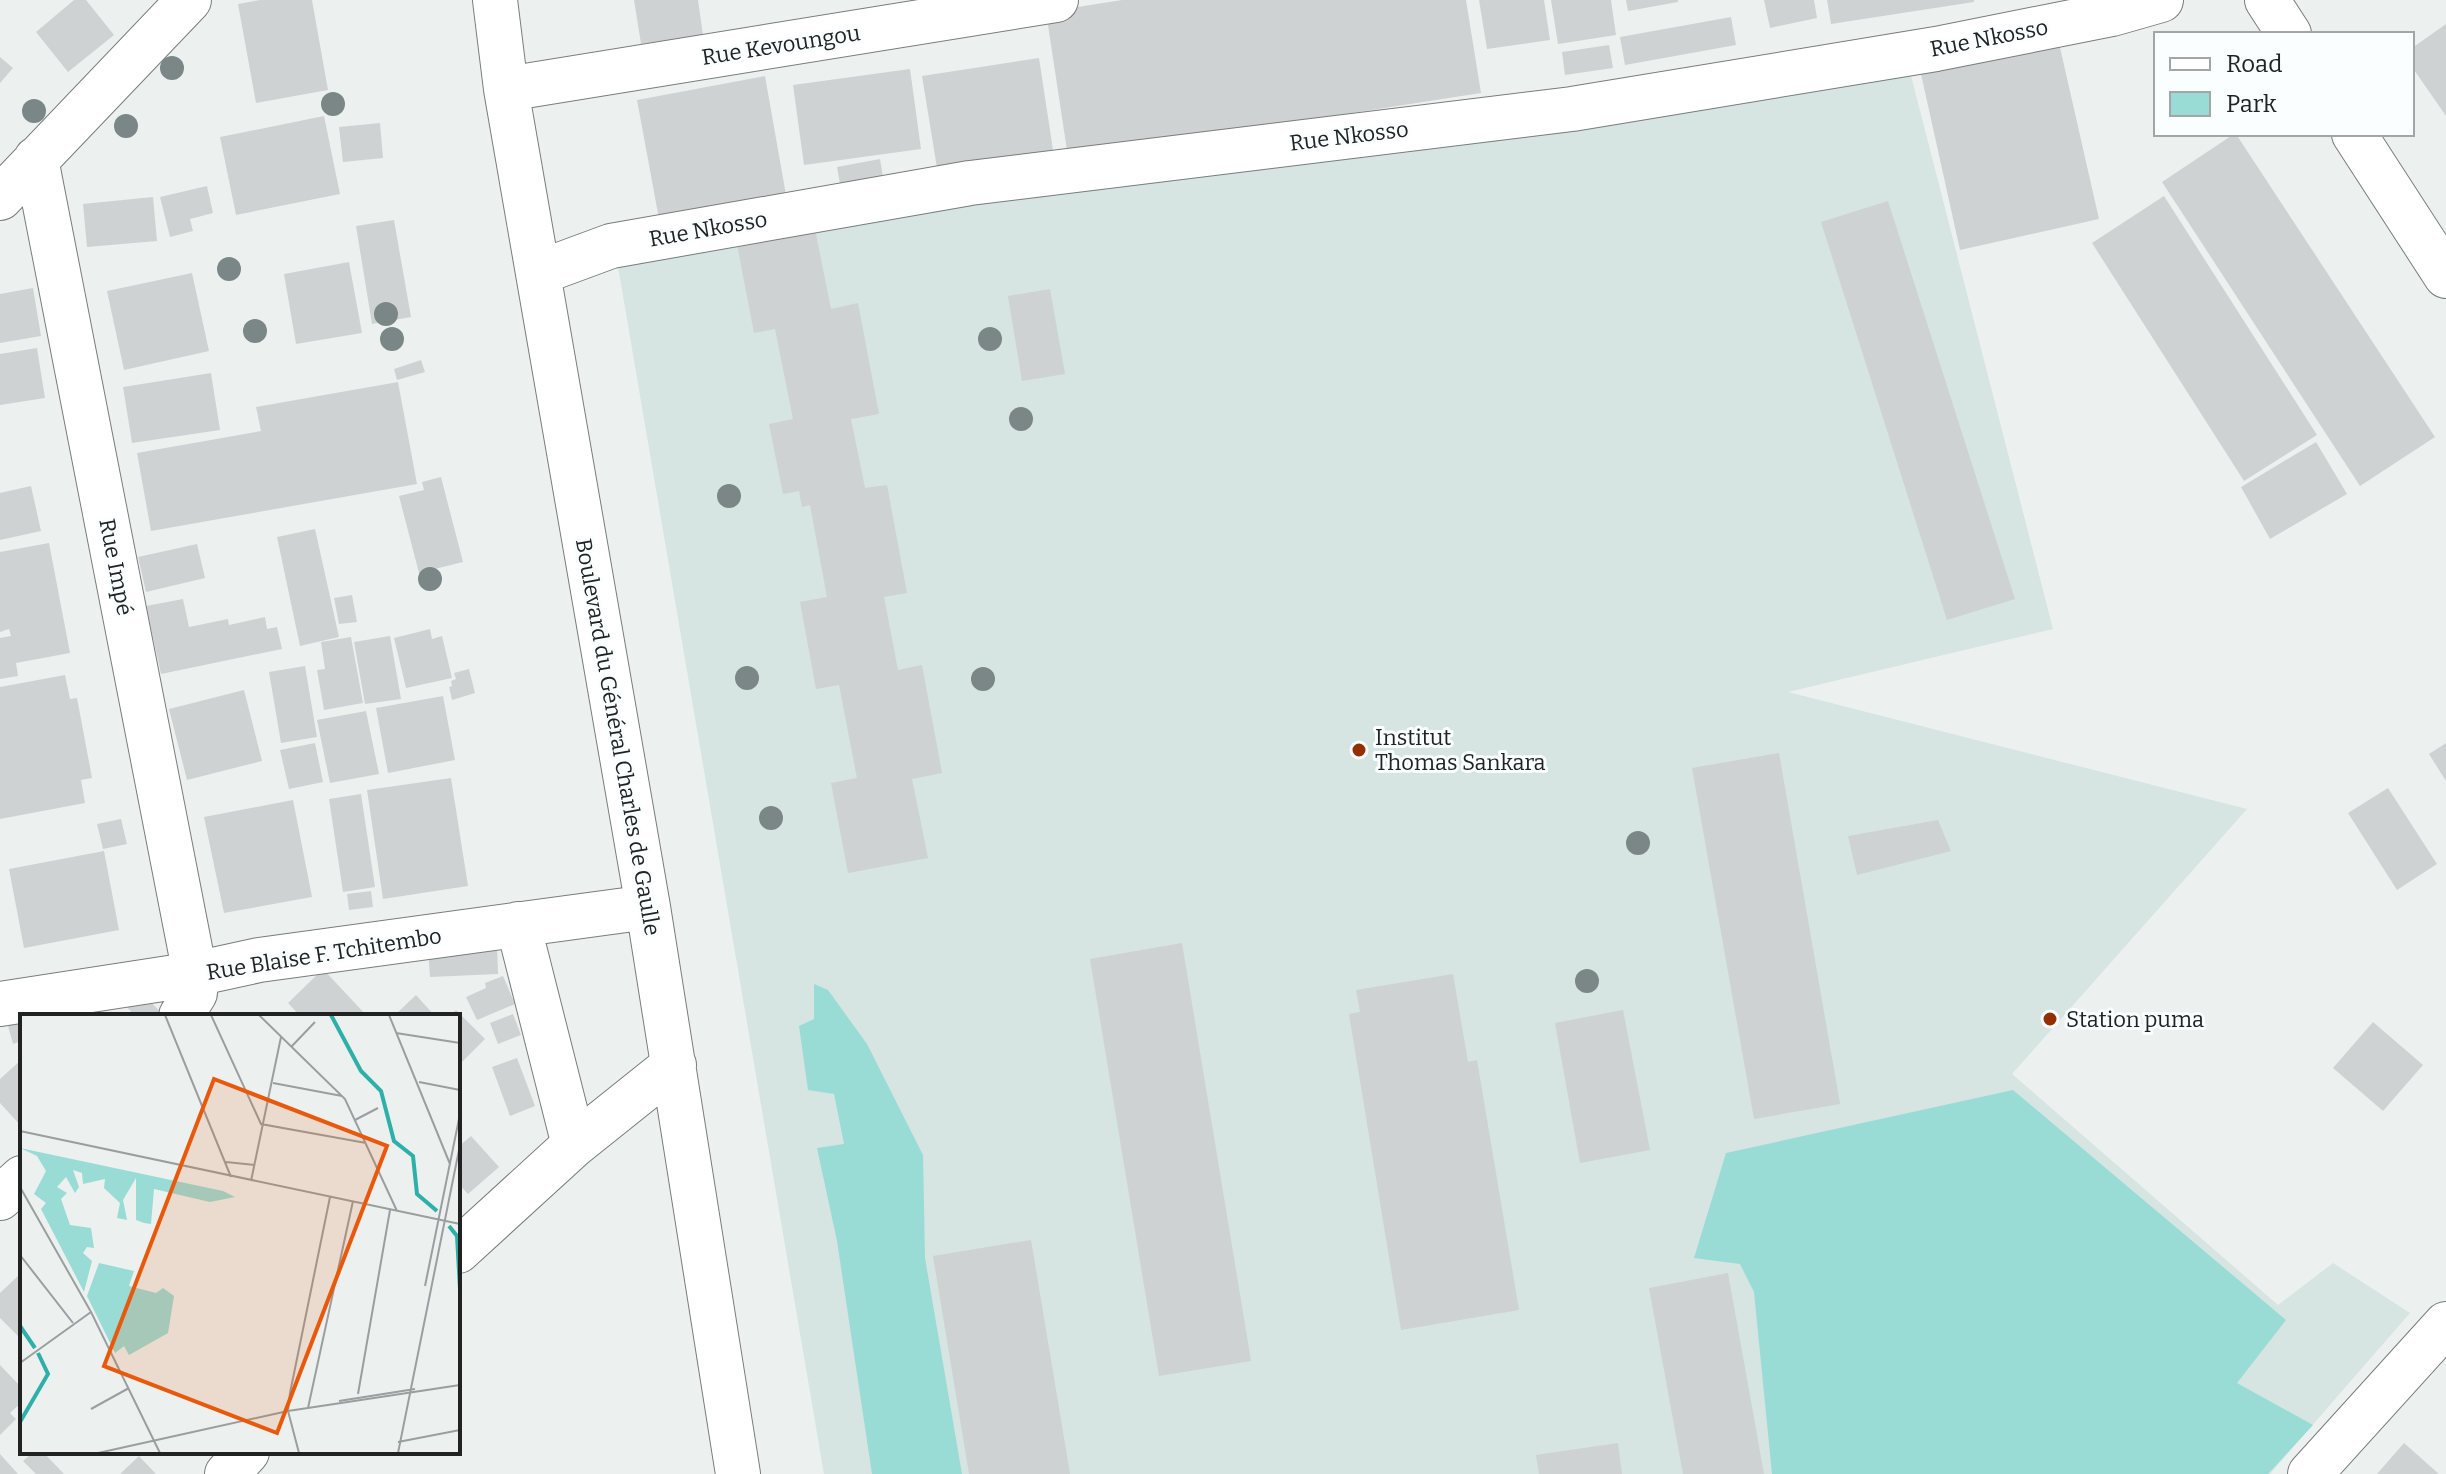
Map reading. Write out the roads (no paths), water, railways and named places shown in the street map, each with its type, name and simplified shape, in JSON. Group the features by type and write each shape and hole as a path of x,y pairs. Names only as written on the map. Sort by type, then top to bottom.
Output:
{"street":[{"path":"0,198 189,0"},
{"name":"Boulevard du Général Charles de Gaulle","path":"495,0 506,89 648,907 738,1474"},
{"name":"Rue Kevoungou","path":"506,89 1056,0"},
{"name":"Rue Nkosso","path":"538,273 611,246 970,183 1572,109 1936,49 2112,14 2161,0"},
{"path":"2267,0 2288,32"},
{"path":"2355,136 2446,276"},
{"name":"Rue Impé","path":"36,159 195,974"},
{"name":"Rue Blaise F. Tchitembo","path":"0,1004 195,974 259,960 648,907"},
{"path":"518,924 574,1145"},
{"path":"182,1014 195,993 195,974"},
{"path":"460,1249 574,1145 674,1065"},
{"path":"0,1198 20,1180"},
{"path":"2310,1474 2446,1324"},
{"path":"227,1474 245,1454"}],"place":[{"name":"Institut Thomas Sankara","path":"1359,750"},
{"name":"Station puma","path":"2050,1019"}]}
